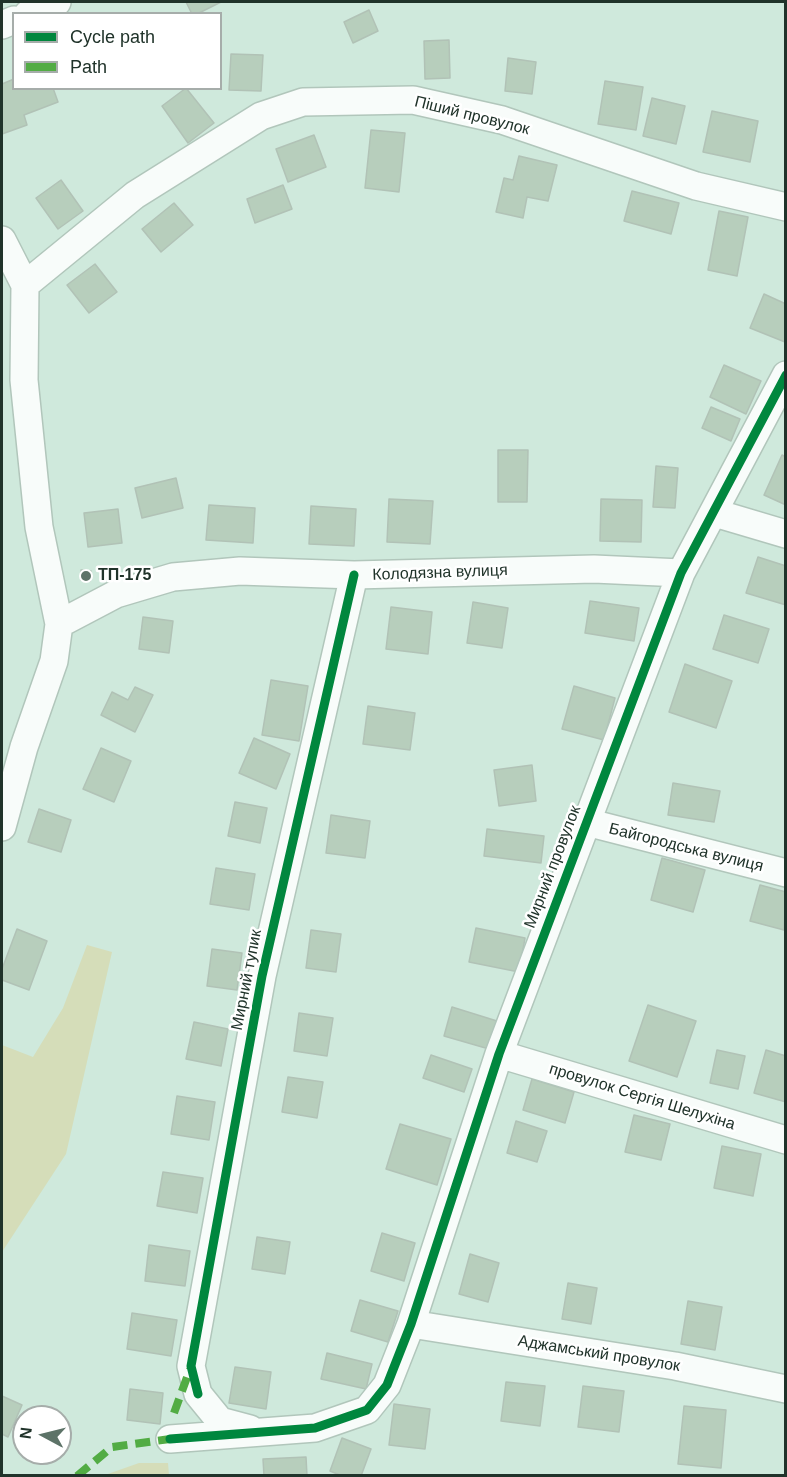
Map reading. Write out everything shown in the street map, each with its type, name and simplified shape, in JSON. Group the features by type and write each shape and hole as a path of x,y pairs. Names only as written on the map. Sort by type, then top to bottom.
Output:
{"street":[{"path":"33,12 57,2"},
{"name":"Піший провулок","path":"25,285 135,195 261,116 303,102 413,100 502,120 696,186 786,207"},
{"path":"2,240 25,285 13,382 59,624 54,662 24,747 2,827"},
{"name":"Мирний провулок","path":"170,1438 315,1428 368,1410 387,1385 411,1324 499,1054 681,573 715,513 786,375"},
{"path":"715,513 786,534"},
{"name":"Колодязна вулиця","path":"59,624 116,594 173,577 240,571 354,575 594,568 681,573"},
{"name":"Мирний тупик","path":"262,1432 220,1421 198,1394 191,1366 262,976 354,575"},
{"name":"Байгородська вулиця","path":"586,822 786,873"},
{"name":"провулок Сергія Шелухіна","path":"499,1054 786,1140"},
{"name":"Аджамський провулок","path":"411,1324 675,1366 786,1389"}],"green space":[{"path":"87,945 112,952 66,1154 2,1252 2,1045 33,1057 63,1008"},
{"path":"139,1463 168,1463 169,1475 105,1475"}],"building":[{"path":"186,2 221,2 201,12 191,12"},
{"path":"369,10 378,31 353,43 344,22"},
{"path":"449,40 450,78 425,79 424,41"},
{"path":"231,54 263,55 261,91 229,90"},
{"path":"508,58 536,62 532,94 505,91"},
{"path":"12,80 12,90 54,90 58,102 24,115 27,125 2,134 2,84"},
{"path":"605,81 643,87 636,130 598,124"},
{"path":"183,90 188,90 214,123 188,143 162,106"},
{"path":"652,98 685,106 676,144 643,136"},
{"path":"712,111 758,121 750,162 703,152"},
{"path":"371,130 405,133 399,192 365,188"},
{"path":"314,135 326,167 288,182 276,149"},
{"path":"519,156 557,165 548,201 527,197 523,218 496,212 504,178 513,180"},
{"path":"61,180 83,211 58,229 36,198"},
{"path":"283,185 292,209 255,223 247,199"},
{"path":"632,191 679,203 671,234 624,221"},
{"path":"174,203 193,225 161,252 142,229"},
{"path":"719,211 748,217 737,276 708,270"},
{"path":"95,264 117,292 89,313 67,285"},
{"path":"764,294 786,304 785,342 750,328"},
{"path":"724,365 761,381 746,414 710,397"},
{"path":"711,407 740,419 731,441 702,428"},
{"path":"498,450 528,450 527,502 498,502"},
{"path":"782,455 786,457 786,505 764,495"},
{"path":"656,466 678,468 675,508 653,507"},
{"path":"176,478 183,508 142,518 135,488"},
{"path":"389,499 433,501 430,544 387,542"},
{"path":"601,499 642,500 641,542 600,541"},
{"path":"209,505 255,508 253,543 206,540"},
{"path":"311,506 356,509 354,546 309,544"},
{"path":"118,509 122,543 88,547 84,513"},
{"path":"758,557 786,566 786,605 746,593"},
{"name":"ТП-175","path":"81,570 91,571 90,581 81,580"},
{"path":"590,601 639,608 634,641 585,633"},
{"path":"473,602 508,608 502,648 467,643"},
{"path":"391,607 432,612 428,654 386,649"},
{"path":"724,615 769,629 758,663 713,649"},
{"path":"143,617 173,621 169,653 139,649"},
{"path":"685,664 732,681 716,728 669,712"},
{"path":"271,680 308,686 299,741 262,735"},
{"path":"574,686 615,698 604,740 562,729"},
{"path":"135,687 153,695 135,732 101,715 112,692 128,700"},
{"path":"368,706 415,713 410,750 363,744"},
{"path":"254,738 290,754 276,789 239,773"},
{"path":"101,748 131,761 114,802 83,789"},
{"path":"532,765 536,801 499,806 494,770"},
{"path":"673,783 720,791 714,822 668,815"},
{"path":"235,802 267,808 260,843 228,836"},
{"path":"39,809 71,820 61,852 28,842"},
{"path":"331,815 370,821 365,858 326,853"},
{"path":"487,829 544,836 541,863 484,856"},
{"path":"662,858 705,870 693,912 651,900"},
{"path":"216,868 255,874 249,910 210,904"},
{"path":"760,885 786,892 784,930 750,921"},
{"path":"476,928 525,938 519,972 469,962"},
{"path":"17,929 47,941 29,990 2,980 2,969"},
{"path":"311,930 341,934 336,972 306,968"},
{"path":"212,949 242,953 237,990 207,986"},
{"path":"648,1005 696,1021 677,1077 629,1061"},
{"path":"452,1007 497,1021 489,1049 444,1036"},
{"path":"299,1013 333,1018 327,1056 294,1051"},
{"path":"194,1022 228,1029 221,1066 186,1059"},
{"path":"717,1050 745,1056 738,1089 710,1083"},
{"path":"766,1050 786,1056 786,1102 754,1093"},
{"path":"431,1055 472,1069 464,1092 423,1078"},
{"path":"288,1077 323,1082 317,1118 282,1112"},
{"path":"532,1079 574,1092 565,1123 523,1110"},
{"path":"177,1096 215,1102 209,1140 171,1134"},
{"path":"634,1115 670,1124 661,1160 625,1152"},
{"path":"516,1121 547,1131 537,1162 507,1153"},
{"path":"400,1124 451,1139 437,1185 386,1169"},
{"path":"722,1146 761,1154 753,1196 714,1188"},
{"path":"163,1172 203,1178 197,1213 157,1206"},
{"path":"382,1233 415,1243 404,1281 371,1271"},
{"path":"257,1237 290,1242 285,1274 252,1269"},
{"path":"149,1245 190,1251 185,1286 145,1281"},
{"path":"470,1254 499,1263 488,1302 459,1294"},
{"path":"568,1283 597,1288 591,1324 562,1319"},
{"path":"360,1300 398,1311 388,1342 351,1331"},
{"path":"688,1301 722,1307 715,1350 681,1344"},
{"path":"132,1313 177,1320 171,1356 127,1349"},
{"path":"327,1353 372,1364 366,1389 321,1379"},
{"path":"235,1367 271,1372 266,1409 229,1403"},
{"path":"506,1382 545,1386 540,1426 501,1421"},
{"path":"583,1386 624,1391 619,1432 578,1427"},
{"path":"130,1389 163,1393 160,1424 127,1420"},
{"path":"2,1396 22,1405 12,1405 12,1428 8,1437 2,1434"},
{"path":"394,1404 430,1409 425,1449 389,1445"},
{"path":"684,1406 726,1410 721,1468 678,1464"},
{"path":"342,1438 371,1449 361,1476 342,1476 330,1471"},
{"path":"306,1457 307,1476 264,1476 263,1459"}],"marked path":[{"path":"174,1413 190,1369"},
{"path":"77,1476 112,1447 170,1439"}],"cycle path":[{"path":"170,1439 315,1428 367,1410 387,1385 411,1324 499,1054 681,573 786,375"},
{"path":"198,1394 191,1366 262,976 354,575"}],"place":[{"name":"ТП-175","path":"86,576"}]}
